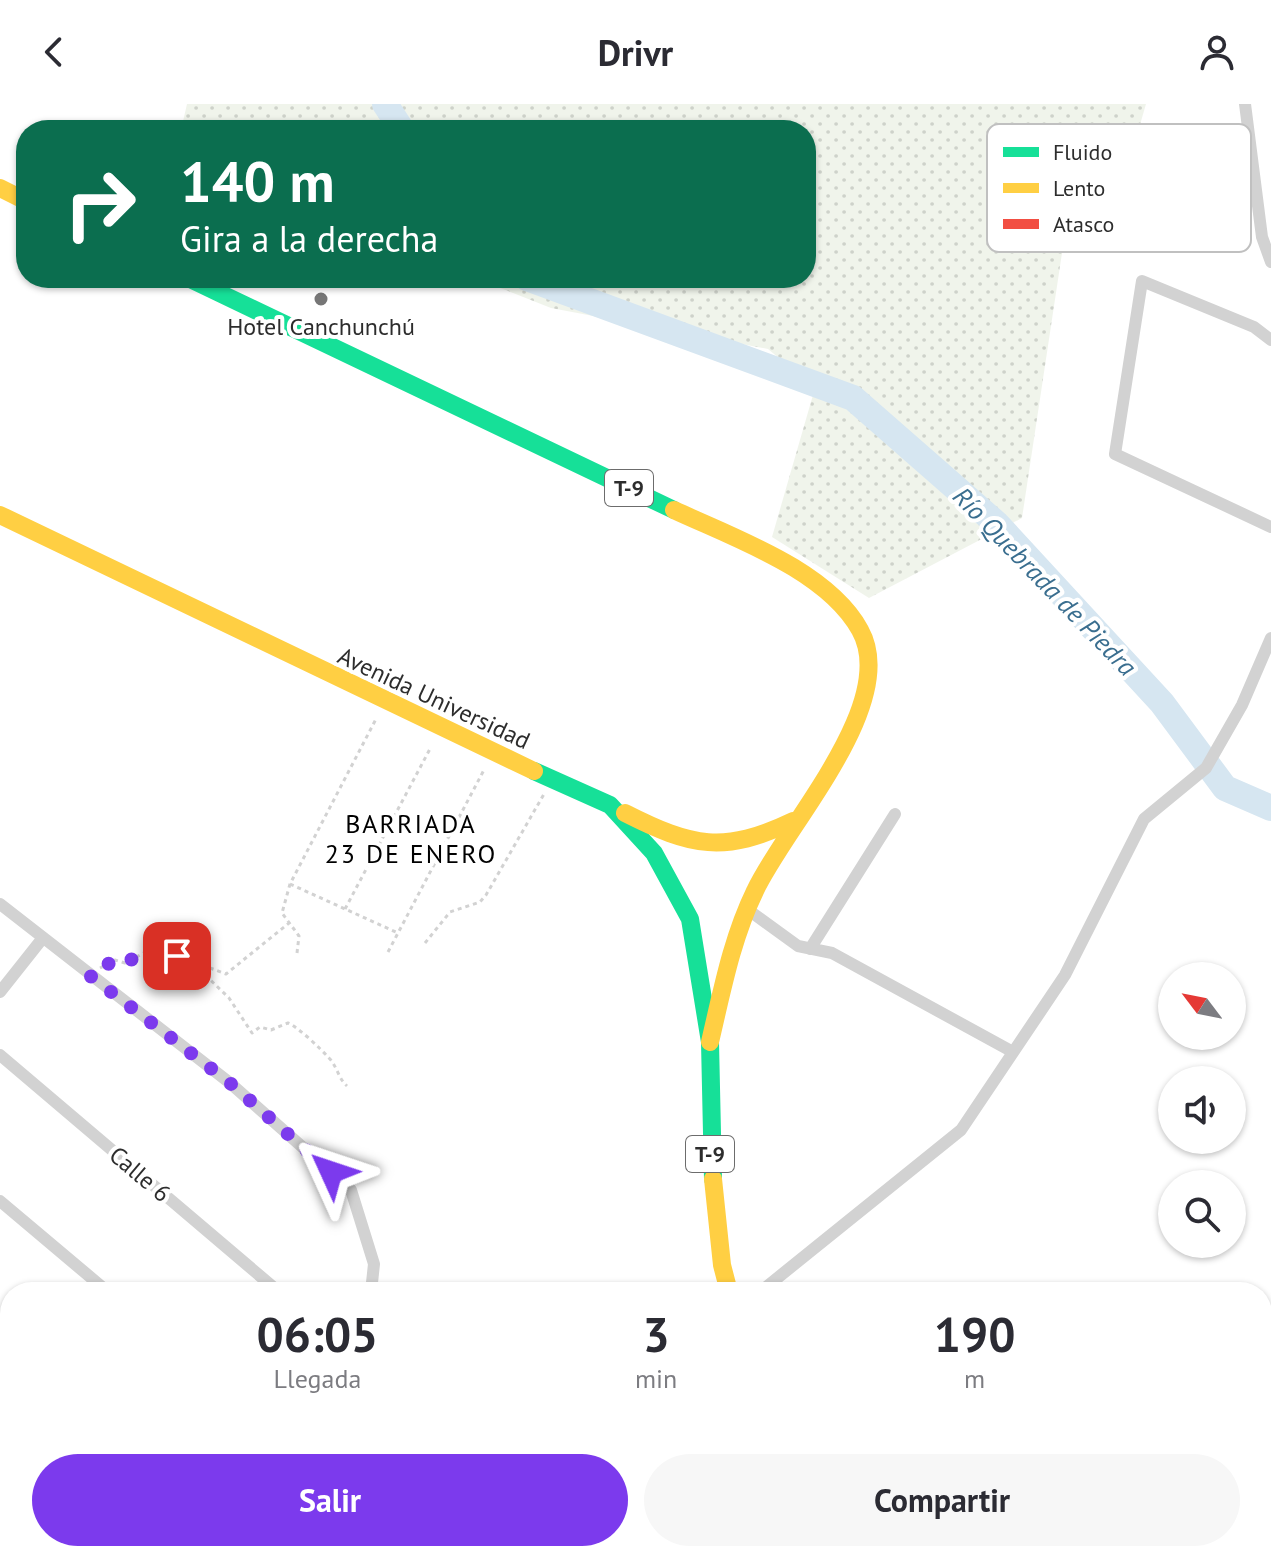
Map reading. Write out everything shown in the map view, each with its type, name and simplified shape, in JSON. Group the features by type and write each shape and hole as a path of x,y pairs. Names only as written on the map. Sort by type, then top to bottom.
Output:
{"main road":[{"name":"T-9","path":"209,288 817,579 845,606 862,631 870,662 863,710 836,764 795,820 763,872 739,927 710,1042 710,1146 726,1282"},
{"name":"Avenida Universidad","path":"0,515 440,730 610,805 654,853 690,919 710,1042"},
{"name":"T-9","path":"610,805 679,838 719,846 739,845 795,820"}],"street":[{"path":"1245,104 1248,124"},
{"path":"1251,141 1271,262"},
{"path":"1271,340 1254,327 1142,281 1115,454 1271,527"},
{"path":"772,1282 961,1130 1065,975 1144,819 1206,768 1242,705 1271,638"},
{"path":"810,949 895,814"},
{"path":"0,904 230,1083 351,1190 374,1264 372,1282"},
{"path":"747,909 798,946 832,953 1013,1052"},
{"path":"0,992 42,939"},
{"name":"Calle 6","path":"0,1055 267,1282"},
{"path":"0,1201 96,1282"}],"path":[{"path":"297,953 299,936 282,913 290,884 385,702"},
{"path":"345,909 440,730"},
{"path":"388,952 493,753"},
{"path":"425,943 450,912 480,902 486,895 550,779"},
{"path":"290,884 398,933"},
{"path":"89,975 115,960 125,963 155,947 226,974 289,923"},
{"path":"193,963 229,998 252,1033 260,1027 271,1030 288,1023 297,1026 330,1058 339,1079 347,1086"}],"shaded area":[{"path":"187,104 1146,104 1140,124 987,124 987,252 1062,252 1022,518 869,598 772,537 815,388 768,349 551,308 500,288 816,288 816,120 183,120"}],"waterway":[{"name":"Río Quebrada de Piedra","path":"385,104 395,120"},
{"name":"Río Quebrada de Piedra","path":"554,288 853,398 997,524 1162,703 1225,788 1271,808"}],"traffic: fast":[{"path":"209,288 674,510"},
{"path":"534,771 610,805 654,853 690,919 710,1042 713,1179"}],"traffic: slow":[{"path":"0,188 16,196"},
{"path":"674,510 751,544 825,590 845,609 860,630 868,660 865,692 853,728 834,764 770,864 747,909 728,965 710,1042"},
{"path":"0,515 534,771"},
{"path":"625,813 670,833 708,842 747,838 793,821"},
{"path":"713,1179 726,1282"}],"place":[{"name":"Hotel Canchunchú","path":"321,299"}],"district":[{"name":"BARRIADA 23 DE ENERO","path":"411,838"}],"route":[{"path":"177,956 155,947 125,963 115,960 89,975 230,1083 331,1172"}]}
